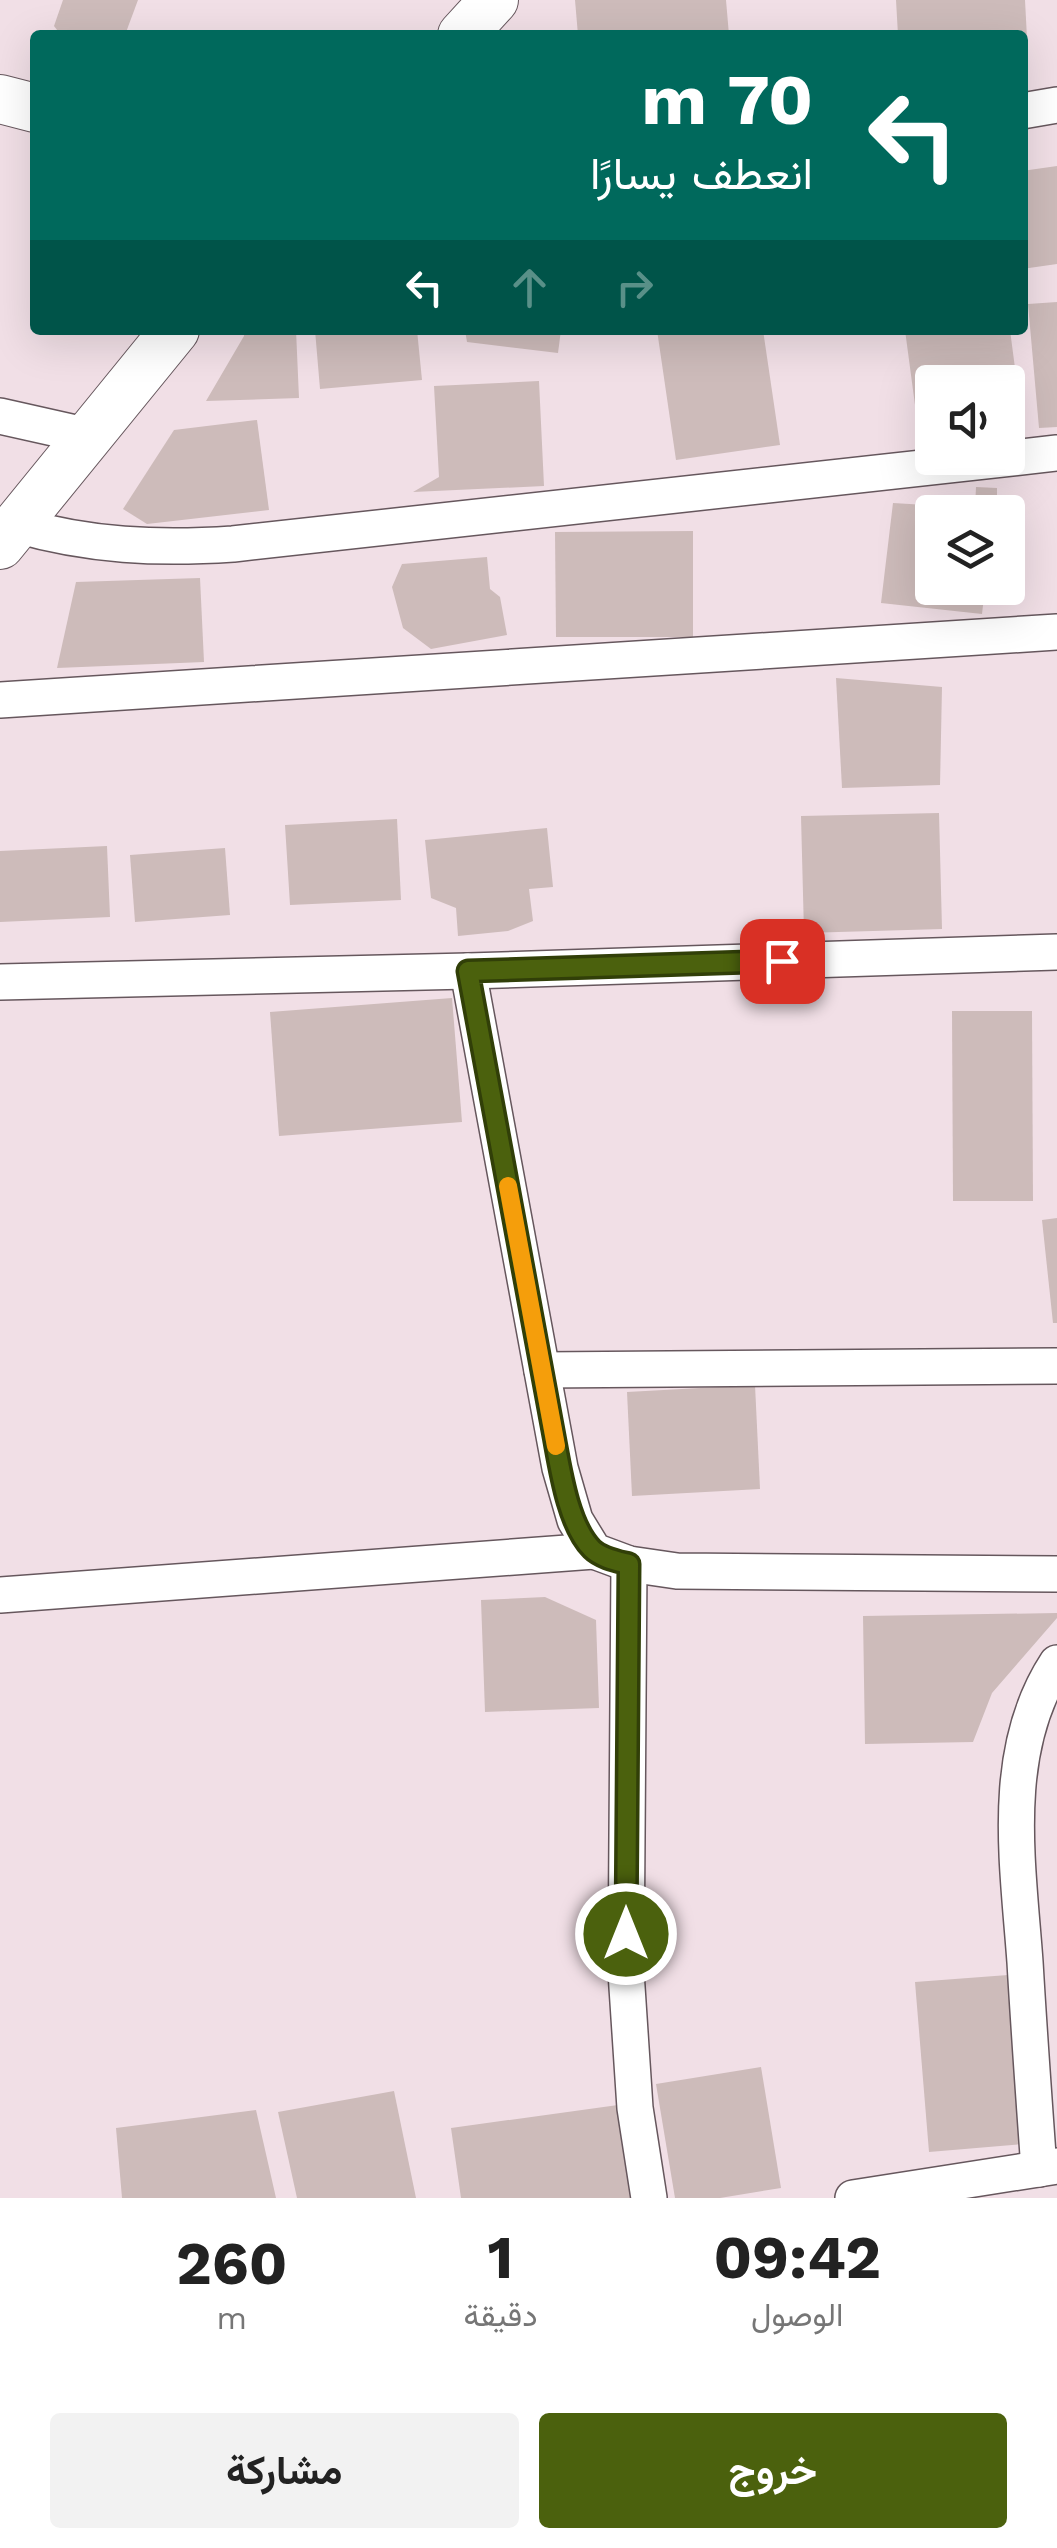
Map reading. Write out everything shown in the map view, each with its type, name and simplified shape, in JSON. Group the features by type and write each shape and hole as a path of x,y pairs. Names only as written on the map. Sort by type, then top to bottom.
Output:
{"street":[{"path":"467,30 494,0"},
{"path":"0,99 30,107"},
{"path":"1028,111 1057,105"},
{"path":"8,535 170,335"},
{"path":"0,416 89,436"},
{"path":"8,535 151,547 216,545 1057,453"},
{"path":"0,700 1057,632"},
{"path":"0,982 1057,952"},
{"path":"468,971 570,1506 594,1552"},
{"path":"542,1370 1057,1366"},
{"path":"0,1595 594,1552 629,1564 703,1572 1057,1574"},
{"path":"629,1564 626,1972 635,2108 650,2198"},
{"path":"853,2198 1048,2168 1016,1817 1030,1726 1042,1690 1057,1663"}],"building":[{"path":"63,0 138,0 127,30 57,30 54,26"},
{"path":"575,0 726,0 729,30 578,30"},
{"path":"896,0 1025,0 1027,30 898,30"},
{"path":"1057,166 1057,264 1028,268 1028,170"},
{"path":"1057,302 1057,427 1039,428 1028,304"},
{"path":"296,335 299,398 206,401 244,336"},
{"path":"315,335 418,335 422,380 320,389"},
{"path":"466,335 560,335 558,353 467,342"},
{"path":"658,335 764,335 780,445 676,460"},
{"path":"906,335 1011,335 1015,365 915,365 915,405"},
{"path":"539,381 544,486 413,492 439,477 434,386"},
{"path":"257,420 269,510 147,524 123,509 174,430"},
{"path":"976,487 997,488 997,495 976,495"},
{"path":"893,503 915,504 915,605 983,605 982,614 881,603"},
{"path":"693,531 693,637 556,637 555,532"},
{"path":"487,557 490,589 500,597 507,635 431,649 403,628 392,587 402,564"},
{"path":"200,578 204,662 57,668 76,582"},
{"path":"836,678 942,687 940,785 842,788"},
{"path":"939,813 942,929 804,933 801,816"},
{"path":"397,819 401,900 290,905 285,825"},
{"path":"547,828 553,887 529,889 533,921 508,931 458,936 456,908 431,898 425,840"},
{"path":"107,846 110,917 0,922 0,851"},
{"path":"225,848 230,915 135,922 130,855"},
{"path":"452,998 462,1122 279,1136 270,1012"},
{"path":"952,1011 1032,1011 1033,1201 953,1201"},
{"path":"1057,1218 1057,1323 1053,1323 1042,1220"},
{"path":"755,1385 760,1489 632,1496 627,1392"},
{"path":"545,1597 596,1620 599,1708 485,1712 481,1600"},
{"path":"1057,1613 1057,1618 992,1693 973,1742 865,1744 863,1616"},
{"path":"1008,1975 1023,2144 929,2152 915,1982"},
{"path":"761,2067 781,2188 720,2198 675,2198 656,2084"},
{"path":"394,2091 416,2198 297,2198 278,2112"},
{"path":"618,2105 631,2198 461,2198 451,2128"},
{"path":"256,2110 276,2198 122,2198 116,2128"}],"slow traffic":[{"path":"508,1186 556,1446"}],"route":[{"path":"626,1934 629,1564 594,1552 570,1506 468,971 782,961"}]}
